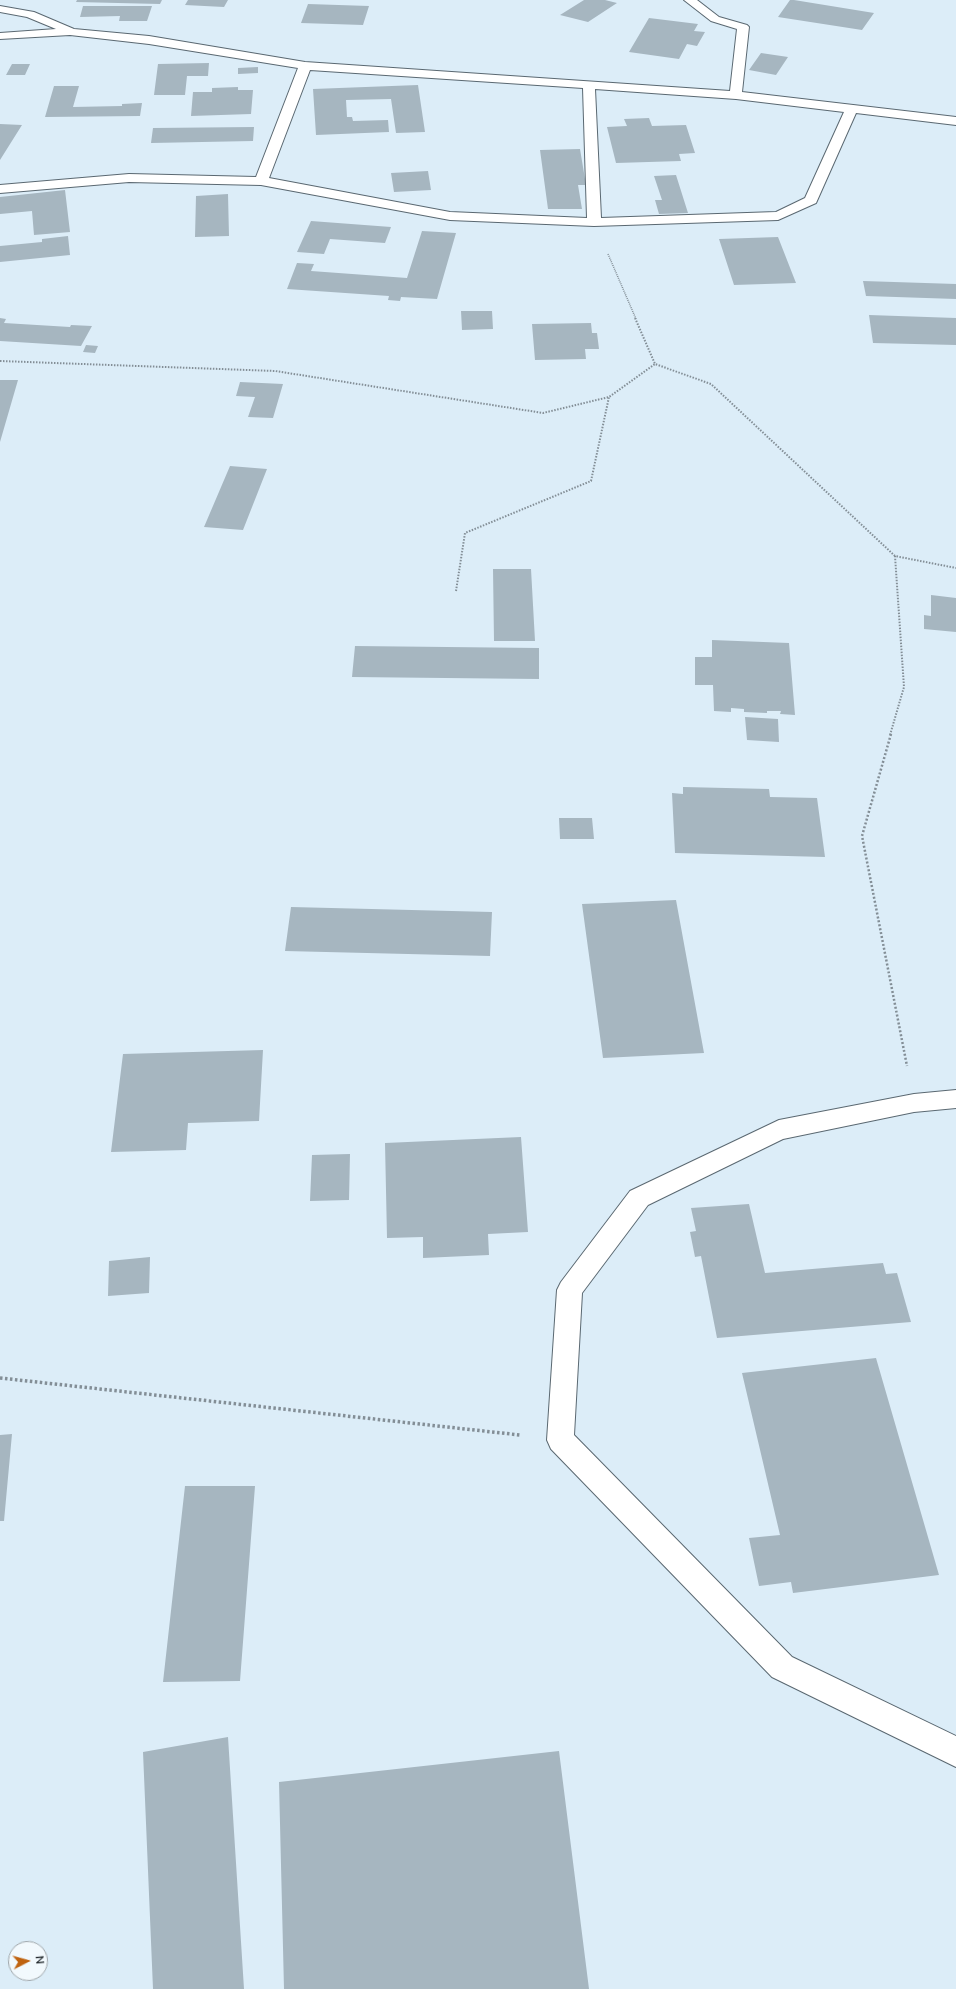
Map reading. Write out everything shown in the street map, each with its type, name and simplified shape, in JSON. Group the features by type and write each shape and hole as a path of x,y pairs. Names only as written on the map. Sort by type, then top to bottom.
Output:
{"street":[{"path":"690,0 715,19 743,27 736,95"},
{"path":"0,9 30,14 72,32"},
{"path":"0,36 72,32 149,40 305,66 736,95 851,110 956,121"},
{"path":"261,181 305,66"},
{"path":"589,84 594,222"},
{"path":"0,189 129,178 261,181 450,216 594,222 778,216 811,200 851,110"},
{"path":"956,1099 914,1103 779,1130 639,1198 570,1290 560,1440 782,1667 956,1752"}],"path":[{"path":"594,222 655,364 711,384 895,556 956,568"},
{"path":"0,361 275,371 543,413 609,397 655,364"},
{"path":"456,591 464,533 591,481 609,397"},
{"path":"895,556 904,687 862,836 914,1103"},
{"path":"0,1378 560,1440"}],"building":[{"path":"77,0 162,0 160,4 76,2"},
{"path":"188,0 228,0 224,7 185,5"},
{"path":"584,0 605,0 617,3 588,22 560,15"},
{"path":"790,0 874,13 862,30 778,17"},
{"path":"308,4 369,6 363,25 301,23"},
{"path":"83,6 152,6 147,21 119,21 120,16 80,17"},
{"path":"649,18 698,24 694,31 705,32 697,46 687,44 679,59 629,52"},
{"path":"761,53 788,57 776,75 749,70"},
{"path":"209,63 208,76 187,76 185,95 154,95 158,64"},
{"path":"12,64 30,64 25,75 6,75"},
{"path":"258,67 258,73 238,74 238,68"},
{"path":"418,85 425,132 396,133 391,99 346,100 347,117 352,117 353,121 388,120 389,132 316,135 313,89"},
{"path":"54,86 79,86 73,107 122,106 122,104 142,103 140,116 45,117"},
{"path":"238,87 238,90 253,90 251,114 191,116 193,92 212,92 212,88"},
{"path":"649,118 652,126 686,125 695,153 679,154 681,161 616,163 607,127 627,126 624,119"},
{"path":"0,124 22,125 0,160"},
{"path":"254,127 253,141 151,143 153,128"},
{"path":"580,149 586,185 578,185 582,209 548,209 540,150"},
{"path":"428,171 431,190 394,192 391,173"},
{"path":"676,175 688,213 659,214 655,200 662,200 654,176"},
{"path":"65,190 70,232 34,235 32,211 0,214 0,197"},
{"path":"228,194 229,236 195,237 196,196"},
{"path":"311,221 391,227 385,243 330,239 324,254 297,252"},
{"path":"422,231 456,233 437,299 401,297 400,301 388,300 389,296 287,289 297,263 314,264 311,271 407,278"},
{"path":"68,236 70,255 0,262 0,246 42,242 42,239"},
{"path":"778,237 796,283 734,285 719,239"},
{"path":"863,281 956,284 956,299 866,296"},
{"path":"461,311 492,311 493,329 462,330"},
{"path":"869,315 956,318 956,345 873,343"},
{"path":"0,318 6,319 4,323 70,327 71,325 92,326 81,346 0,341"},
{"path":"591,323 592,333 597,333 599,349 585,349 586,359 535,360 532,324"},
{"path":"86,345 98,346 95,353 83,352"},
{"path":"0,380 18,380 0,442"},
{"path":"240,382 283,384 273,418 248,417 255,397 236,396"},
{"path":"230,466 267,469 243,530 204,527"},
{"path":"493,569 531,569 535,641 494,641"},
{"path":"931,595 956,598 956,632 924,629 924,615 931,616"},
{"path":"712,640 789,643 795,715 780,714 781,711 767,711 767,713 744,712 744,709 731,708 731,712 714,711 713,685 695,685 695,657 712,657"},
{"path":"355,646 539,648 539,679 352,677"},
{"path":"745,717 778,719 779,742 747,740"},
{"path":"683,787 769,789 770,797 817,798 825,857 675,853 672,793 683,794"},
{"path":"559,818 592,818 594,839 560,839"},
{"path":"676,900 704,1053 603,1058 582,904"},
{"path":"291,907 492,912 490,956 285,951"},
{"path":"263,1050 259,1121 188,1123 186,1150 111,1152 123,1054"},
{"path":"521,1137 528,1232 488,1234 489,1255 423,1258 423,1237 387,1238 385,1143"},
{"path":"350,1154 349,1200 310,1201 312,1155"},
{"path":"749,1204 765,1273 883,1263 886,1274 897,1273 911,1322 717,1338 701,1256 695,1257 690,1232 696,1231 691,1208"},
{"path":"150,1257 149,1293 108,1296 109,1261"},
{"path":"876,1358 939,1575 793,1593 791,1582 759,1586 749,1538 780,1535 742,1373"},
{"path":"12,1434 4,1521 0,1521 0,1435"},
{"path":"185,1486 255,1486 240,1681 163,1682"},
{"path":"228,1737 244,1989 153,1989 143,1752"},
{"path":"559,1751 589,1989 284,1989 279,1782"}]}
